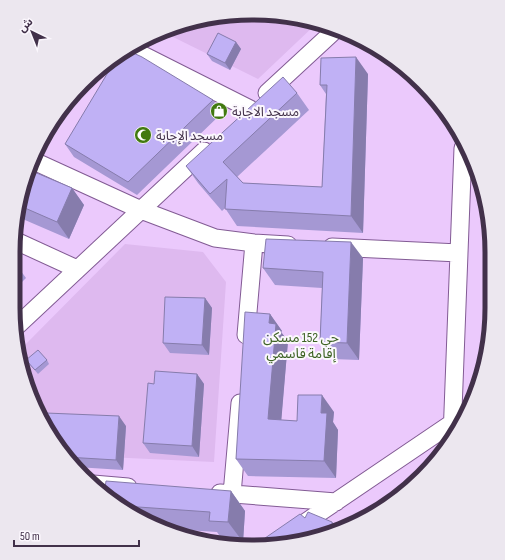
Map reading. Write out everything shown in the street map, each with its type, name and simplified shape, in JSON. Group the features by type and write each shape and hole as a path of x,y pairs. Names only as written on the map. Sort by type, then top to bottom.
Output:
{"street":[{"path":"138,50 245,114 331,34"},
{"path":"20,323 216,141"},
{"path":"452,427 463,154"},
{"path":"38,163 141,210 215,238 254,243 459,253"},
{"path":"20,243 77,269"},
{"path":"244,353 254,243"},
{"path":"232,494 242,384"},
{"path":"285,536 336,502 449,432"},
{"path":"102,485 147,488"},
{"path":"201,492 336,502"}],"shaded area":[{"path":"237,20 268,20 298,24 312,28 258,79 170,35 207,24"},
{"path":"125,244 203,252 226,282 214,462 73,455 59,437 44,410 32,382 23,347"}],"building":[{"path":"218,33 236,42 225,63 207,54"},
{"name":"مسجد الإجابة","path":"133,53 213,100 128,182 65,144 110,69"},
{"path":"356,57 351,216 225,209 227,179 210,194 186,166 283,77 297,93 223,162 243,183 322,187 327,85 320,85 321,58"},
{"path":"35,172 72,188 57,222 24,208"},
{"path":"266,239 351,242 347,343 320,342 323,272 263,268"},
{"path":"165,297 205,298 202,345 163,343"},
{"path":"245,312 270,314 269,323 276,324 268,419 297,421 298,395 322,395 321,413 327,413 324,461 236,459"},
{"path":"38,350 47,360 35,370 26,360"},
{"path":"155,371 197,374 192,446 143,443 148,383 154,384"},
{"path":"46,414 119,416 116,460 75,458 59,437"},
{"path":"106,481 231,491 228,522 209,521 210,512 132,507 105,487"},
{"path":"308,512 332,522 332,526 298,536 262,540 300,514 305,518"}],"place":[{"name":"مسجد الاجابة","path":"219,111"},
{"name":"مسجد الإجابة","path":"143,135"}],"district":[{"name":"حي 152 مسكن إقامة قاسمي","path":"301,346"}]}
